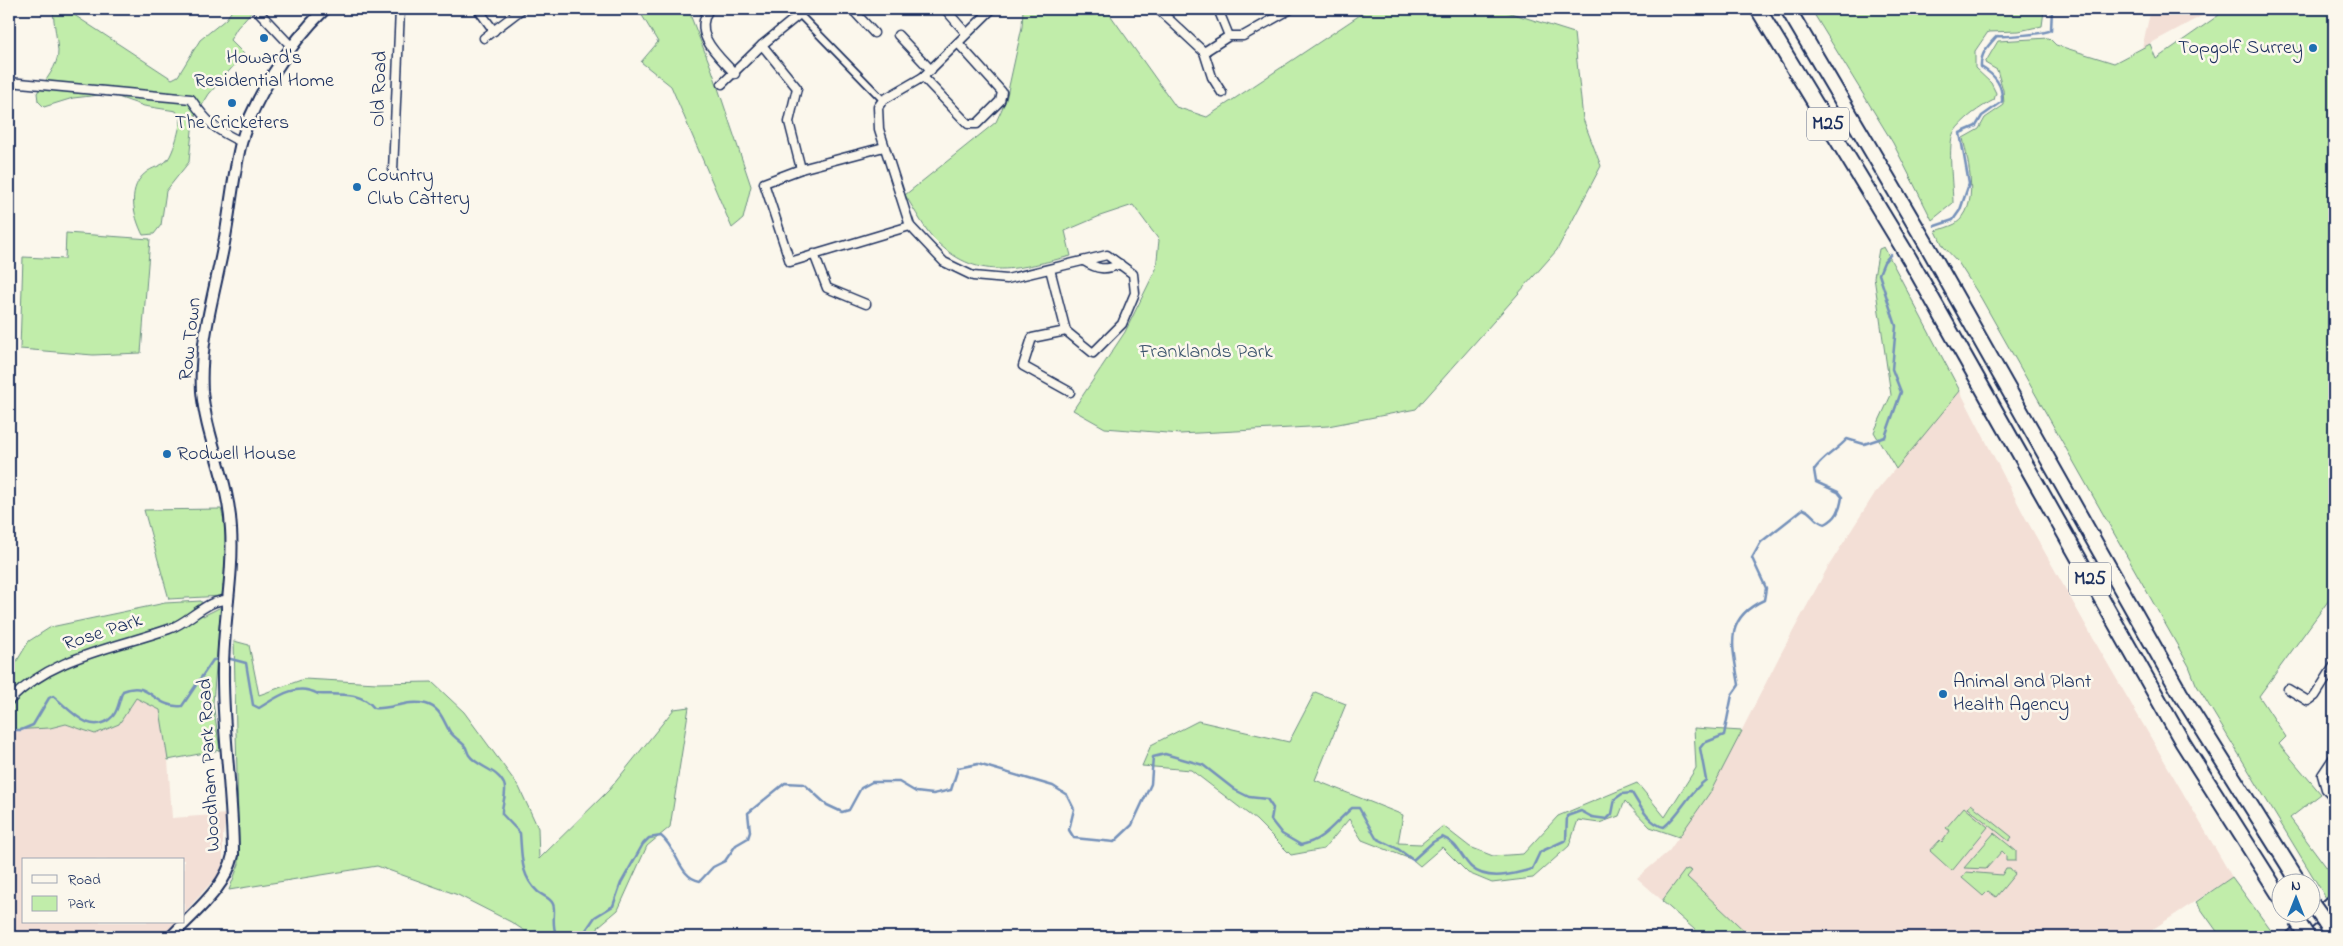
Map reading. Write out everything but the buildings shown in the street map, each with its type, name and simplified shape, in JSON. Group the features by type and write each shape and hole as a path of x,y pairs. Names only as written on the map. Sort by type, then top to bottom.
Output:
{"highway":[{"name":"M25","path":"1758,9 1909,258 2183,743 2270,880"},
{"name":"M25","path":"1788,9 1918,229 2180,693 2294,874"},
{"path":"2320,915 2334,936"},
{"path":"2299,924 2307,937"}],"main road":[{"path":"2292,937 2334,900"}],"street":[{"path":"256,9 292,47"},
{"name":"Row Town","path":"229,600 232,563 231,526 224,484 206,418 202,364 206,322 224,242 242,142 250,116 260,96 308,24 325,9"},
{"name":"Old Road","path":"393,171 400,9"},
{"path":"478,9 494,31"},
{"path":"484,38 522,9"},
{"path":"709,9 704,16 702,30 708,44 735,74"},
{"path":"852,9 874,33"},
{"path":"945,9 966,33"},
{"path":"992,9 923,77 883,100 878,107 879,129 910,226 944,262 973,276 1007,279 1107,255 1133,274 1135,293 1122,324 1092,352 1066,331 1050,269"},
{"path":"1218,9 1229,36"},
{"path":"1204,52 1229,36 1242,36 1291,9"},
{"path":"722,84 735,74 762,45 800,11 883,100"},
{"path":"1160,11 1204,52 1212,77 1222,94"},
{"path":"898,35 931,70"},
{"path":"923,77 968,124 976,124 1000,101 1003,96 1001,89 958,43"},
{"path":"762,45 797,88 789,122 801,170"},
{"path":"9,82 191,99 203,117 212,126 242,142"},
{"path":"884,146 801,170 764,183 790,262 910,226"},
{"path":"814,254 827,288 866,304"},
{"path":"1084,261 1097,270 1112,268 1120,264"},
{"path":"1066,331 1032,338 1023,366 1070,392"},
{"name":"Rose Park","path":"9,701 19,691 65,662 89,652 169,629 188,620 210,603 229,600"},
{"name":"Woodham Park Road","path":"185,922 218,887 231,866 233,855 223,671 229,600"},
{"path":"2288,689 2308,701 2315,696 2334,667"},
{"path":"2334,757 2322,775 2326,789 2334,797"},
{"name":"Woodham Park Road","path":"171,937 183,924"}],"shaded area":[{"path":"2151,9 2205,9 2205,14 2142,48"},
{"name":"Animal and Plant Health Agency","path":"1960,391 2025,517 2098,647 2232,877 2141,937 1703,937 1637,878 1669,851 1711,791 1779,657 1828,567 1875,493"},
{"path":"136,698 160,710 168,760 172,818 227,814 223,836 223,863 219,874 185,912 185,858 22,858 22,924 174,924 162,937 9,937 9,730 50,728 66,724 95,734 119,724"}],"green space":[{"path":"65,9 172,79 178,76 200,40 226,19 233,9 250,9 252,11 237,28 230,40 244,54 209,94 193,120 189,162 166,191 161,225 154,234 143,235 139,227 134,210 134,193 141,177 168,159 175,143 181,119 176,111 144,106 109,94 73,98 44,107 38,101 37,93 51,73 58,56 53,11"},
{"path":"643,9 694,9 691,17 712,70 751,186 743,219 732,228 671,86 641,62 658,42 640,12"},
{"name":"Franklands Park","path":"1023,9 1106,9 1176,107 1207,117 1369,9 1498,9 1574,33 1583,119 1601,166 1557,250 1416,409 1328,426 1180,434 1105,428 1073,410 1125,332 1156,269 1159,240 1133,205 1100,216 1065,231 1071,256 1035,265 1001,269 970,264 954,256 933,238 905,195 996,122 1006,100 1022,27"},
{"path":"1811,9 2043,9 2042,26 2019,31 1988,32 1975,51 1975,68 1991,83 1996,93 1994,100 1962,122 1954,132 1951,146 1953,203 1932,220 1893,143"},
{"name":"Topgolf Surrey","path":"2219,9 2334,9 2334,593 2259,696 2286,737 2279,744 2321,794 2290,818 2327,868 2334,874 2334,890 2326,898 2320,888 2320,874 2311,874 2196,684 2189,666 1981,298 1958,262 1943,246 1936,231 1955,224 1968,207 1971,184 1963,138 1979,129 1985,118 2004,105 2003,90 1997,70 1985,63 1998,41 2049,38 2056,45 2114,63 2150,44 2156,59 2219,15"},
{"path":"66,233 150,239 141,353 93,355 20,349 23,257 65,259"},
{"path":"1884,247 1960,391 1896,469 1874,432 1891,395 1874,277 1879,249"},
{"path":"221,509 226,541 222,596 169,599 144,510"},
{"path":"201,601 203,616 221,607 213,703 220,750 168,760 160,710 136,698 119,724 95,734 66,724 50,728 9,730 9,674 29,641 51,627 165,603"},
{"path":"234,641 249,645 259,695 304,679 377,683 432,682 464,712 519,787 538,828 539,859 609,790 674,709 689,707 670,827 647,846 618,910 599,926 595,937 534,937 511,922 458,895 377,866 229,890 239,864"},
{"path":"1315,692 1346,704 1315,780 1403,815 1398,843 1421,844 1443,826 1470,847 1493,856 1523,854 1558,816 1637,783 1665,817 1696,768 1694,728 1742,731 1711,791 1679,837 1650,827 1625,801 1619,816 1599,823 1578,820 1569,846 1533,878 1492,883 1468,873 1442,847 1420,866 1413,860 1362,840 1349,819 1324,849 1291,855 1256,820 1191,770 1142,766 1151,745 1198,721 1289,742"},
{"path":"1971,804 2012,837 2009,841 1968,808"},
{"path":"1964,807 1988,827 1952,871 1930,851 1940,840 1942,842 1950,831 1946,828"},
{"path":"1994,833 2016,851 2016,861 2006,861 2006,855 2002,851 1986,869 1964,868"},
{"path":"2006,868 2010,868 2015,874 1996,897 1988,891 1983,896 1962,878 1966,872 2002,875"},
{"path":"1685,870 1692,871 1687,877 1751,937 1703,937 1662,901"},
{"path":"2232,877 2274,937 2239,937 2236,934 2221,937 2196,902"}],"waterway":[{"path":"1935,226 1953,220 1960,210 1969,184 1960,133 1976,126 1982,116 2002,102 2001,90 1997,81 1981,67 1984,53 1997,36 2016,36 2051,30 2052,9"},
{"path":"571,937 584,933 595,917 613,906 621,883 643,844 649,838 661,836 687,874 693,879 700,881 713,867 725,861 736,845 748,838 750,832 748,813 785,783 804,784 827,805 842,812 849,810 861,788 872,782 899,782 916,792 933,794 951,790 958,768 978,764 1053,786 1067,795 1074,809 1069,830 1074,838 1114,842 1132,825 1151,784 1153,757 1165,754 1203,765 1235,790 1249,797 1267,799 1273,808 1271,820 1282,834 1301,845 1323,835 1352,808 1359,808 1376,838 1398,849 1413,860 1433,842 1442,837 1455,846 1471,867 1478,872 1493,876 1509,875 1532,869 1540,852 1566,840 1567,816 1581,811 1592,817 1607,819 1612,814 1615,799 1622,794 1632,793 1649,818 1664,827 1695,790 1706,780 1700,748 1704,743 1724,735 1732,695 1739,685 1733,647 1736,625 1742,616 1764,600 1766,588 1752,558 1761,542 1803,509 1825,524 1832,519 1839,510 1842,497 1838,492 1816,482 1814,470 1847,439 1864,444 1885,437 1901,392 1892,369 1896,326 1879,274 1884,262 1891,254"},
{"path":"227,658 246,663 253,705 259,708 287,692 302,690 318,694 356,696 374,708 419,703 426,704 435,709 441,715 450,732 465,746 469,755 497,775 504,784 502,814 520,833 525,872 532,886 552,902 556,934 563,937"},
{"path":"9,730 21,730 33,725 49,698 53,696 73,714 89,723 97,724 105,722 113,716 123,691 132,688 146,691 173,706 182,706 213,660 222,659"}],"place":[{"name":"Howard's Residential Home","path":"264,38"},
{"name":"Topgolf Surrey","path":"2313,48"},
{"name":"The Cricketers","path":"232,103"},
{"name":"Country Club Cattery","path":"357,187"},
{"name":"Rodwell House","path":"167,454"},
{"name":"Animal and Plant Health Agency","path":"1943,694"}]}
